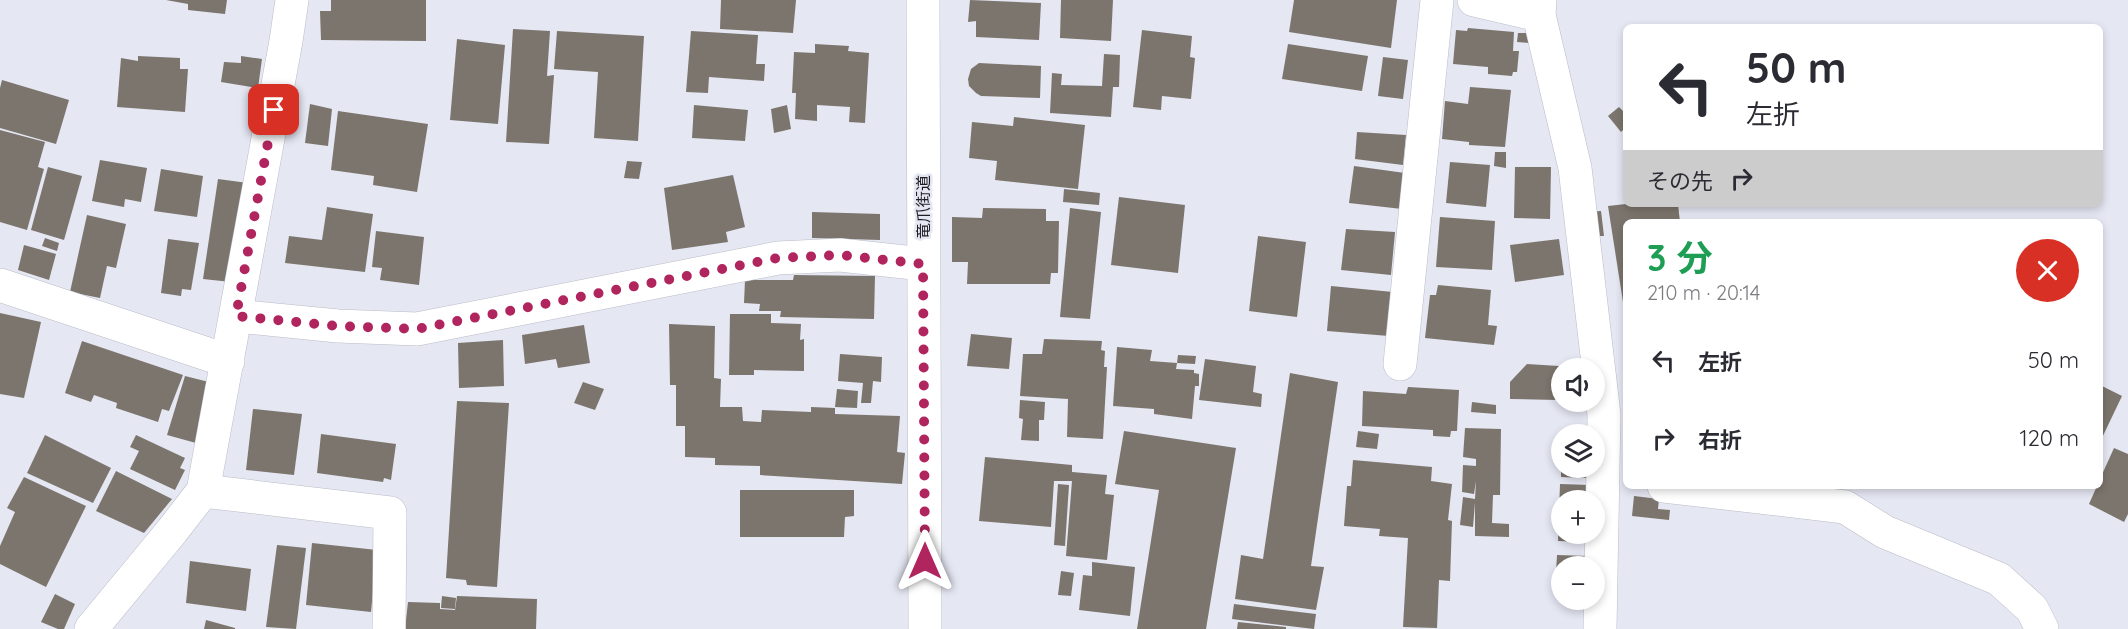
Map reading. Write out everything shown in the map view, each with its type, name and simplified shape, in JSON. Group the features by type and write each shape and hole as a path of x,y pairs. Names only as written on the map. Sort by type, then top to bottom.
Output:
{"street":[{"path":"91,629 203,491 292,0"},
{"name":"竜爪街道","path":"923,0 925,629"},
{"path":"1400,364 1437,0"},
{"path":"1474,0 1540,8 1575,168 1604,415 1614,480 1600,629"},
{"path":"236,316 338,326 417,329 778,258 840,255 923,264"},
{"path":"0,285 228,361"},
{"path":"1690,489 1845,507 1885,531 1999,579 2032,609 2042,629"},
{"path":"203,491 390,513 389,629"}],"building":[{"path":"166,0 227,0 225,14 188,10 188,4"},
{"path":"331,0 426,0 426,41 321,40 320,11 331,11"},
{"path":"721,0 796,0 793,33 720,29"},
{"path":"970,0 1041,3 1039,40 976,37 976,21 968,22"},
{"path":"1061,0 1113,0 1111,41 1060,38"},
{"path":"1294,0 1397,0 1391,48 1289,32"},
{"path":"1468,28 1514,32 1513,51 1519,51 1517,72 1513,72 1512,76 1488,74 1488,67 1453,64 1456,30 1467,31"},
{"path":"513,29 550,31 547,76 554,75 549,144 506,142"},
{"path":"1142,30 1192,36 1190,57 1195,58 1191,99 1162,96 1161,110 1133,107"},
{"path":"557,31 644,36 638,141 594,138 598,72 554,69"},
{"path":"691,31 758,35 756,64 765,64 764,81 709,77 708,93 686,92"},
{"path":"1518,33 1529,33 1529,43 1517,42"},
{"path":"457,39 505,45 498,124 450,120"},
{"path":"815,44 849,46 848,51 869,53 865,123 849,122 850,107 817,105 817,121 795,119 796,93 792,93 794,52 815,53"},
{"path":"1288,44 1368,56 1362,91 1282,79"},
{"path":"1104,54 1120,55 1119,87 1113,87 1111,117 1050,113 1052,73 1062,74 1061,85 1102,86"},
{"path":"138,56 180,58 180,69 188,69 185,112 117,107 121,58 138,61"},
{"path":"241,56 262,59 258,88 221,82 224,62 241,63"},
{"path":"1383,57 1408,60 1403,99 1378,96"},
{"path":"979,63 1041,66 1040,98 981,96 969,86 968,79 971,69"},
{"path":"2,80 69,100 56,144 0,128"},
{"path":"1470,87 1511,90 1505,147 1469,145 1469,142 1442,139 1445,101 1468,104"},
{"path":"310,104 332,109 328,146 305,143"},
{"path":"694,105 748,110 745,141 692,138"},
{"path":"787,105 791,129 774,133 771,109"},
{"path":"1619,107 1623,111 1623,130 1621,132 1608,116"},
{"path":"338,111 428,124 417,192 373,185 374,176 331,170"},
{"path":"1014,117 1085,125 1078,189 995,180 997,161 969,158 972,122 1013,126"},
{"path":"0,130 45,142 38,167 44,169 27,230 0,222"},
{"path":"1357,132 1406,135 1403,165 1355,159"},
{"path":"1495,152 1506,152 1506,168 1494,166"},
{"path":"100,160 147,168 141,202 125,199 124,207 92,201"},
{"path":"627,161 642,162 639,179 624,178"},
{"path":"1450,162 1490,165 1486,207 1446,203"},
{"path":"1354,166 1405,173 1402,209 1349,203"},
{"path":"48,167 82,176 64,240 31,230"},
{"path":"1515,167 1551,167 1550,219 1514,218"},
{"path":"161,169 203,176 197,217 154,211"},
{"path":"733,175 745,227 726,232 728,242 672,250 664,188"},
{"path":"218,179 248,183 231,282 203,279"},
{"path":"1064,189 1100,193 1099,205 1063,202"},
{"path":"1119,197 1185,205 1178,273 1111,265"},
{"path":"1623,204 1623,207 1678,207 1680,219 1623,219 1623,302 1608,206"},
{"path":"327,207 373,214 365,272 285,263 289,236 322,240"},
{"path":"983,208 1046,209 1046,221 1059,221 1058,273 1051,273 1050,284 967,284 968,262 952,262 952,217 982,218"},
{"path":"1070,208 1101,212 1090,319 1060,317"},
{"path":"1601,211 1604,236 1589,236 1586,212"},
{"path":"812,212 880,214 880,240 812,238"},
{"path":"87,215 126,224 116,268 107,266 100,298 70,292"},
{"path":"1440,217 1495,221 1492,270 1436,267"},
{"path":"1346,229 1395,232 1391,275 1341,270"},
{"path":"376,231 424,237 419,285 380,280 382,268 372,267"},
{"path":"1258,236 1306,242 1297,317 1249,311"},
{"path":"45,238 59,243 57,251 42,246"},
{"path":"168,239 199,243 191,290 182,289 181,296 161,293"},
{"path":"1559,239 1564,275 1515,282 1510,245"},
{"path":"24,245 56,254 49,280 18,270"},
{"path":"794,275 875,276 874,319 780,317 781,311 759,311 760,304 744,303 745,280 793,280"},
{"path":"1438,285 1491,290 1488,325 1497,326 1494,345 1425,338 1430,295 1436,295"},
{"path":"1331,286 1393,292 1389,336 1327,331"},
{"path":"0,313 41,322 24,398 0,394"},
{"path":"730,314 771,314 771,323 801,324 800,340 804,339 804,371 754,370 754,375 729,375"},
{"path":"669,324 715,326 714,378 721,379 720,407 742,407 743,421 761,422 762,410 811,412 811,407 835,408 835,414 900,416 897,452 905,453 902,484 760,475 760,466 715,465 715,458 685,457 685,426 676,426 676,385 670,385"},
{"path":"584,325 590,363 558,368 556,359 525,364 522,335"},
{"path":"971,334 1012,338 1009,369 967,366"},
{"path":"1044,339 1102,341 1101,350 1105,351 1104,367 1107,367 1103,439 1067,437 1068,399 1020,396 1023,354 1042,354"},
{"path":"503,340 504,386 459,388 458,343"},
{"path":"82,341 183,375 169,411 162,409 158,422 116,408 117,403 94,395 91,402 65,393"},
{"path":"1117,347 1152,350 1150,361 1177,363 1176,369 1194,370 1194,373 1199,374 1199,386 1195,386 1192,419 1154,414 1154,409 1113,406"},
{"path":"840,354 882,357 881,382 873,381 871,403 861,403 863,383 838,381"},
{"path":"1178,355 1196,356 1195,364 1177,363"},
{"path":"1205,359 1256,366 1253,392 1262,394 1261,407 1199,400"},
{"path":"1527,364 1551,366 1551,400 1510,399 1510,382"},
{"path":"1290,373 1338,382 1311,566 1324,567 1316,610 1235,599 1241,555 1263,559"},
{"path":"185,376 213,383 196,443 167,435"},
{"path":"583,382 604,389 595,410 574,403"},
{"path":"2103,386 2122,396 2103,436"},
{"path":"1408,387 1459,390 1457,431 1451,431 1450,437 1433,436 1433,430 1362,426 1363,391 1406,394"},
{"path":"837,389 858,391 857,408 835,407"},
{"path":"1020,400 1045,402 1044,420 1039,420 1039,441 1021,440 1023,419 1019,418"},
{"path":"457,401 509,403 497,587 467,585 466,580 446,578"},
{"path":"1472,402 1496,405 1496,414 1471,412"},
{"path":"253,409 302,414 294,475 246,470"},
{"path":"1465,428 1501,429 1500,495 1493,495 1492,523 1509,524 1509,537 1475,536 1475,503 1473,527 1460,525 1463,497 1475,499 1476,481 1474,494 1462,492 1463,465 1476,466 1476,459 1463,457"},
{"path":"1124,431 1236,448 1206,629 1137,629 1159,490 1115,484"},
{"path":"1358,431 1379,434 1377,449 1356,447"},
{"path":"321,434 396,444 391,480 384,478 383,482 317,473"},
{"path":"45,435 111,468 93,503 27,473"},
{"path":"136,435 185,458 180,468 185,470 175,490 130,469 139,451 130,447"},
{"path":"2114,448 2128,454 2128,514 2124,522 2089,504 2096,489 2103,489 2103,472"},
{"path":"985,457 1072,465 1072,472 1107,475 1105,494 1114,495 1107,560 1066,556 1072,481 1054,481 1051,527 979,521"},
{"path":"1353,460 1432,467 1431,481 1452,484 1448,520 1452,521 1450,581 1439,580 1437,628 1403,627 1408,538 1379,536 1380,529 1344,526 1347,486 1351,486"},
{"path":"116,471 172,499 144,533 96,511"},
{"path":"24,477 86,506 46,587 0,564 0,546 15,512 7,508"},
{"path":"1058,484 1069,485 1065,546 1054,545"},
{"path":"1560,484 1590,485 1590,490 1560,490"},
{"path":"740,490 854,490 854,516 845,517 844,537 740,537"},
{"path":"1634,496 1659,499 1658,509 1670,510 1669,520 1632,516"},
{"path":"312,543 377,550 371,612 306,605"},
{"path":"277,545 306,548 296,629 266,627"},
{"path":"190,561 251,569 246,611 186,603"},
{"path":"1092,562 1135,567 1130,616 1079,610 1083,575 1092,576"},
{"path":"1061,571 1074,573 1071,596 1058,595"},
{"path":"55,594 75,604 64,629 41,622"},
{"path":"442,596 456,598 455,609 441,608"},
{"path":"457,596 537,599 536,629 405,629 408,602 440,603 440,609 455,610"},
{"path":"1234,604 1316,614 1314,629 1232,619"},
{"path":"206,620 235,628 235,629 204,629"},
{"path":"1238,622 1286,627 1286,629 1237,629"}],"route":[{"path":"274,110 236,316 338,326 417,329 778,258 840,255 923,264 925,561"}]}
